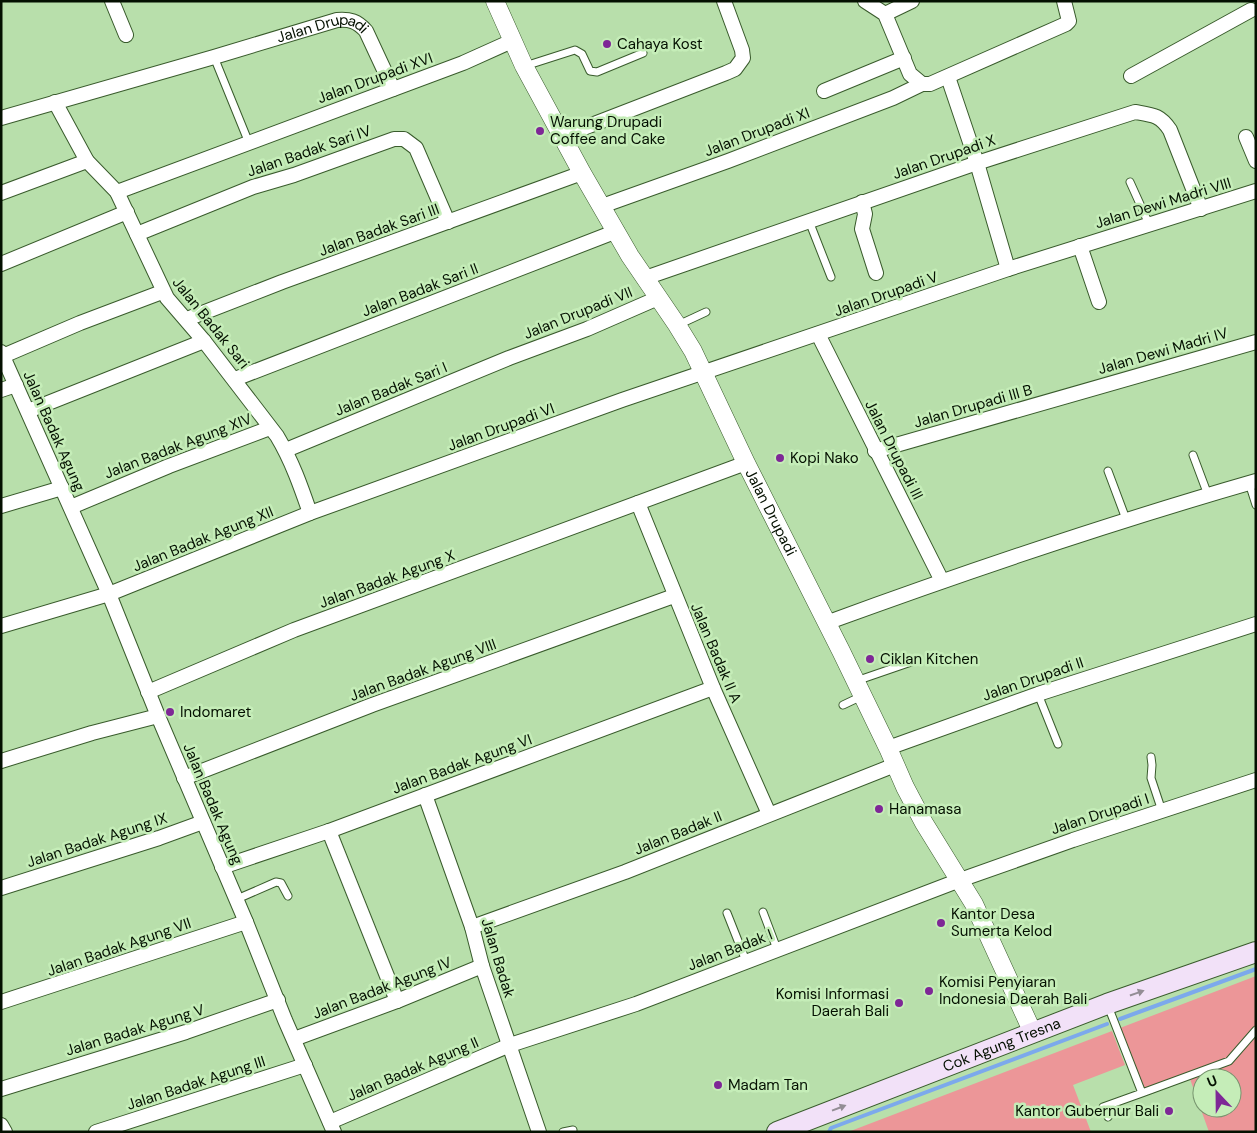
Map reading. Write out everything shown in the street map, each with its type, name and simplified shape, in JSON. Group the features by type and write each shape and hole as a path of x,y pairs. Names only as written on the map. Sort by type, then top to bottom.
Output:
{"main road":[{"name":"Cok Agung Tresna","path":"777,1132 814,1125 1107,1004 1256,952"}],"street":[{"path":"112,1 126,35"},
{"name":"Jalan Drupadi","path":"494,1 524,66 582,173 630,256 660,297 703,372 746,463 782,531 888,748 894,765 924,823 974,904 1033,1033"},
{"path":"563,136 693,87 734,69 743,58 742,50 724,1"},
{"path":"865,1 885,14 910,74 922,84"},
{"path":"885,14 912,1"},
{"name":"Jalan Drupadi XI","path":"602,206 816,128 893,98 922,84 930,84 948,77 1066,24 1069,21 1064,1"},
{"path":"1130,76 1249,6"},
{"name":"Jalan Drupadi","path":"1,118 337,20 350,19 360,24 366,31 385,68 393,89"},
{"name":"Jalan Drupadi XVI","path":"117,192 463,63 512,41"},
{"path":"824,91 904,58"},
{"path":"948,77 977,163 1008,269"},
{"name":"Jalan Badak Sari","path":"55,102 87,161 117,192 162,292 235,379 286,450 310,513"},
{"name":"Jalan Drupadi X","path":"645,278 977,163 1135,112 1163,120 1170,130 1202,209"},
{"path":"1246,137 1256,161"},
{"name":"Jalan Badak Sari IV","path":"137,234 253,187 345,157 383,142 400,139 413,144 420,153 448,222"},
{"path":"1,193 87,161"},
{"name":"Jalan Badak Sari III","path":"187,320 282,282 582,173"},
{"name":"Jalan Dewi Madri VIII","path":"1080,246 1256,191"},
{"path":"862,202 865,214 862,229 876,273"},
{"path":"1,264 127,212"},
{"name":"Jalan Badak Sari II","path":"235,379 617,231"},
{"path":"1080,246 1098,302"},
{"name":"Jalan Drupadi V","path":"703,372 1080,246"},
{"path":"2,354 162,292"},
{"name":"Jalan Drupadi VII","path":"510,358 660,297"},
{"name":"Jalan Drupadi III","path":"818,334 942,581"},
{"path":"28,412 204,341"},
{"name":"Jalan Dewi Madri IV","path":"1079,392 1256,342"},
{"name":"Jalan Badak Agung","path":"2,354 109,594 158,716 332,1127"},
{"name":"Jalan Badak Sari I","path":"286,450 510,358"},
{"name":"Jalan Drupadi VI","path":"310,513 703,372"},
{"path":"1,390 16,385"},
{"name":"Jalan Drupadi III B","path":"876,451 1079,392"},
{"name":"Jalan Badak Agung XIV","path":"71,507 169,466 270,428"},
{"name":"Jalan Badak Agung X","path":"148,692 294,630 746,463"},
{"path":"826,624 942,581 1126,519 1252,482"},
{"path":"1,506 62,488"},
{"name":"Jalan Badak II A","path":"638,503 674,596 769,814"},
{"name":"Jalan Badak Agung XII","path":"1,626 109,594 310,513"},
{"name":"Jalan Badak Agung VIII","path":"184,778 372,705 674,596"},
{"name":"Jalan Drupadi II","path":"888,748 1038,694 1256,624"},
{"name":"Jalan Badak Agung VI","path":"222,867 329,831 713,688"},
{"path":"1,761 92,733 158,716"},
{"name":"Jalan Badak II","path":"472,927 625,872 894,765"},
{"name":"Jalan Drupadi I","path":"960,880 1253,781"},
{"name":"Jalan Badak","path":"425,795 472,927 482,966 539,1132"},
{"name":"Jalan Badak Agung IX","path":"1,888 159,838 203,822"},
{"path":"329,831 397,1001"},
{"name":"Jalan Badak I","path":"510,1045 636,1004 960,880"},
{"name":"Jalan Badak Agung VII","path":"1,1002 246,922"},
{"name":"Jalan Badak Agung IV","path":"294,1039 397,1001 482,966"},
{"name":"Jalan Badak Agung V","path":"1,1089 186,1032 278,1000"},
{"name":"Jalan Badak Agung II","path":"332,1127 510,1045"},
{"name":"Jalan Badak Agung III","path":"96,1132 305,1065"},
{"path":"1,1125 5,1132"}],"lane":[{"path":"524,66 575,50 582,54 588,68 593,73 643,53"},
{"path":"214,57 249,143"},
{"path":"1130,182 1149,224"},
{"path":"809,220 831,277"},
{"path":"677,325 706,312"},
{"path":"1194,455 1208,495"},
{"path":"1108,470 1126,519"},
{"path":"1252,482 1256,505"},
{"path":"843,705 859,689 917,660"},
{"path":"1038,694 1058,744"},
{"path":"1151,757 1150,778 1162,811"},
{"path":"237,899 276,882 281,883 288,896"},
{"path":"763,912 777,949"},
{"path":"727,914 746,961"},
{"path":"1107,1004 1142,1093"},
{"path":"1108,1117 1103,1108 1229,1061 1256,1030"},
{"path":"563,1132 573,1130"}],"shaded area":[{"path":"1256,976 1256,1027 1226,1059 1203,1068 1192,1068 1192,1072 1144,1091 1120,1028"},
{"path":"1112,1031 1125,1065 1073,1085 1091,1132 848,1132"},
{"path":"1256,1033 1256,1132 1209,1132 1204,1118 1242,1118 1242,1068 1219,1068 1229,1064"}],"waterway":[{"path":"1120,1019 1256,969"},
{"path":"829,1132 831,1128 1107,1024"}],"place":[{"name":"Cahaya Kost","path":"607,44"},
{"name":"Warung Drupadi Coffee and Cake","path":"540,131"},
{"name":"Kopi Nako","path":"780,458"},
{"name":"Ciklan Kitchen","path":"870,659"},
{"name":"Indomaret","path":"170,712"},
{"name":"Hanamasa","path":"879,809"},
{"name":"Kantor Desa Sumerta Kelod","path":"941,923"},
{"name":"Komisi Penyiaran Indonesia Daerah Bali","path":"929,991"},
{"name":"Komisi Informasi Daerah Bali","path":"899,1003"},
{"name":"Madam Tan","path":"718,1085"},
{"name":"Kantor Gubernur Bali","path":"1169,1111"}]}
